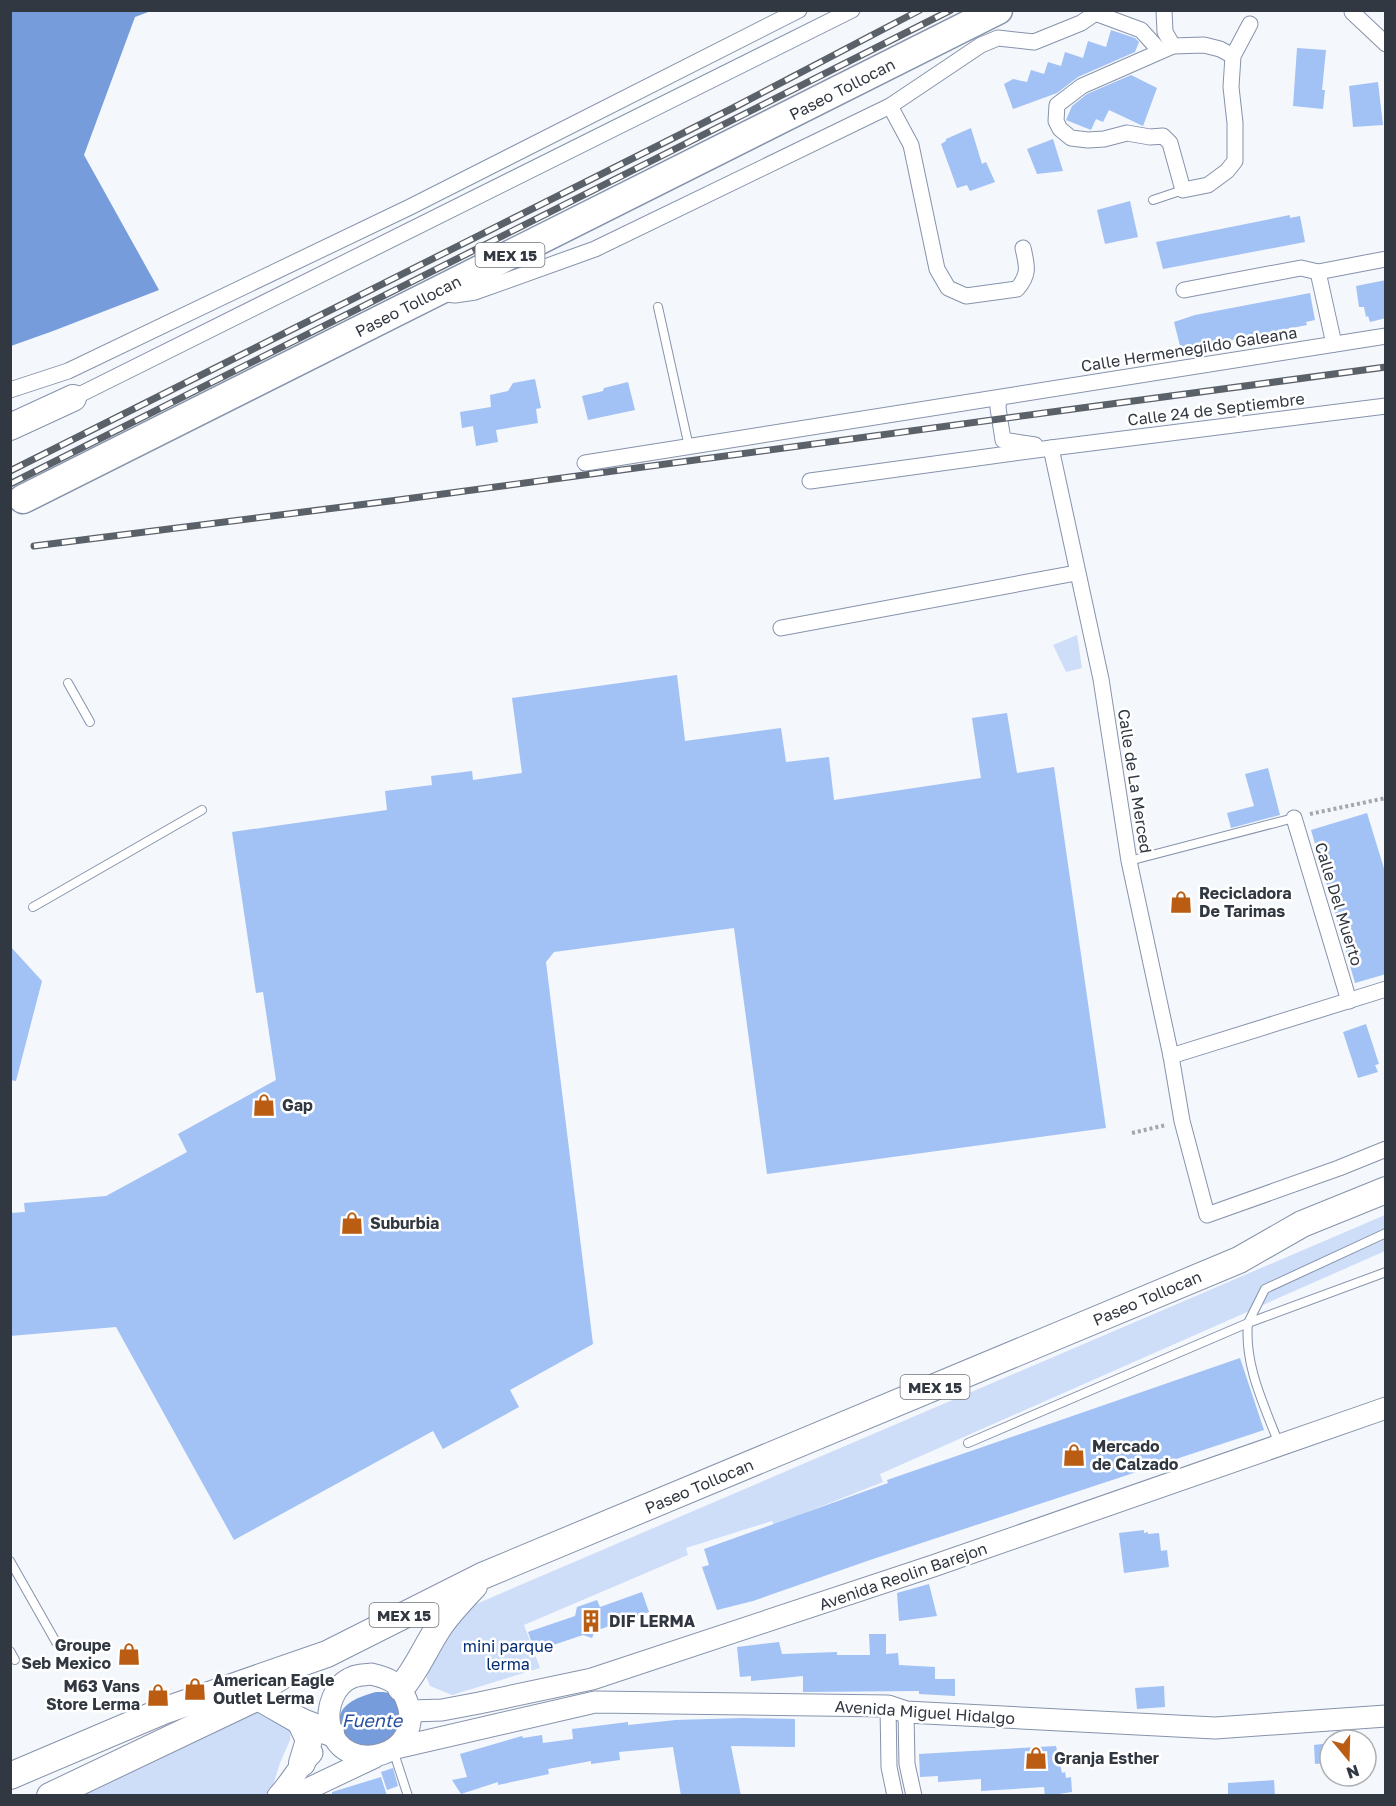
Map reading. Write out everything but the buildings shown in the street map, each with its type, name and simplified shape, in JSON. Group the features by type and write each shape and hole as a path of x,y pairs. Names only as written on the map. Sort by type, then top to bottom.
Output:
{"highway":[{"name":"Paseo Tollocan","path":"17,502 998,10"},
{"path":"10,427 74,398"},
{"name":"Paseo Tollocan","path":"10,1776 163,1711 327,1654 482,1576 1239,1260 1302,1224 1386,1190"},
{"path":"406,1699 415,1672 428,1645 441,1625 482,1576"},
{"path":"50,1796 258,1697 300,1721 332,1733"},
{"path":"300,1721 309,1740 302,1763"}],"main road":[{"name":"Avenida Reolin Barejon","path":"406,1699 442,1710 592,1679 933,1566 1386,1408"},
{"path":"294,1796 388,1752 405,1737 411,1725 406,1699 387,1678 371,1674 347,1681 331,1700 328,1717 332,1733 342,1749 358,1755 388,1752"},
{"path":"592,1679 595,1702"},
{"name":"Avenida Miguel Hidalgo","path":"388,1752 595,1702 897,1709 1215,1728 1386,1716"},
{"path":"278,1796 288,1786 302,1763 332,1733"}],"street":[{"path":"10,390 68,371 388,217 799,10"},
{"path":"74,398 852,10"},
{"path":"1164,10 1166,48"},
{"path":"433,293 454,295 475,292 595,249 890,106 981,45 998,38 1034,42 1081,23 1097,12 1141,30 1166,48"},
{"path":"1352,12 1386,44"},
{"path":"1233,56 1220,49 1204,45 1166,48 1082,86 1057,105 1056,121 1060,129 1071,138 1104,139 1127,133 1150,137 1163,136 1170,143 1183,190 1208,184 1227,171 1235,161 1235,123 1230,87 1233,56 1250,24"},
{"path":"890,106 911,145 937,269 948,288 966,296 1017,289 1025,279 1027,268 1023,248"},
{"path":"1184,290 1301,268 1318,272 1386,259"},
{"path":"1318,272 1334,344"},
{"name":"Calle Hermenegildo Galeana","path":"585,463 1386,336"},
{"path":"999,398 998,408 1003,440 1051,448"},
{"name":"Calle 24 de Septiembre","path":"810,481 1386,406"},
{"name":"Calle de La Merced","path":"1051,448 1101,679 1129,861 1171,1056 1182,1121 1207,1215 1386,1149"},
{"path":"781,628 1077,573"},
{"name":"Calle Del Muerto","path":"1294,818 1350,1001"},
{"path":"1171,1056 1386,989"},
{"path":"258,1697 327,1654"},
{"path":"897,1709 914,1796"},
{"path":"896,1796 890,1767 897,1709"},
{"path":"890,1767 907,1764"}],"lane":[{"path":"1154,200 1183,190"},
{"path":"658,307 689,447"},
{"path":"68,683 90,722"},
{"path":"33,907 202,810"},
{"path":"1129,861 1294,818"},
{"path":"1280,1445 1249,1362 1248,1323 1265,1289 1386,1233"},
{"path":"968,1443 1248,1323 1386,1272"},
{"path":"10,1561 56,1642"},
{"path":"10,1651 15,1660"},
{"path":"388,1752 408,1796"}],"path":[{"path":"1294,818 1386,798"},
{"path":"1132,1133 1182,1121"}],"green space":[{"path":"1077,635 1082,668 1066,672 1053,645"},
{"name":"mini parque lerma","path":"1385,1215 1385,1251 880,1474 883,1482 774,1525 772,1521 686,1548 688,1555 524,1625 540,1668 452,1695 430,1686 423,1668 455,1613"},
{"path":"260,1707 291,1723 290,1740 270,1795 82,1796 137,1764"}],"water":[{"path":"10,11 151,11 135,17 84,155 159,290 11,346"},
{"name":"Fuente","path":"376,1692 392,1694 407,1712 395,1738 370,1747 347,1742 340,1724 342,1711 351,1702"}],"railway":[{"path":"10,471 733,108 920,10"},
{"path":"10,484 951,10"},
{"path":"34,546 398,500 1386,367"}],"place":[{"name":"Recicladora De Tarimas","path":"1181,902"},
{"name":"Gap","path":"264,1105"},
{"name":"Suburbia","path":"352,1223"},
{"name":"Mercado de Calzado","path":"1074,1455"},
{"name":"DIF LERMA","path":"591,1621"},
{"name":"Groupe Seb Mexico","path":"129,1654"},
{"name":"American Eagle Outlet Lerma","path":"195,1689"},
{"name":"M63 Vans Store Lerma","path":"158,1695"},
{"name":"Granja Esther","path":"1036,1758"}]}
